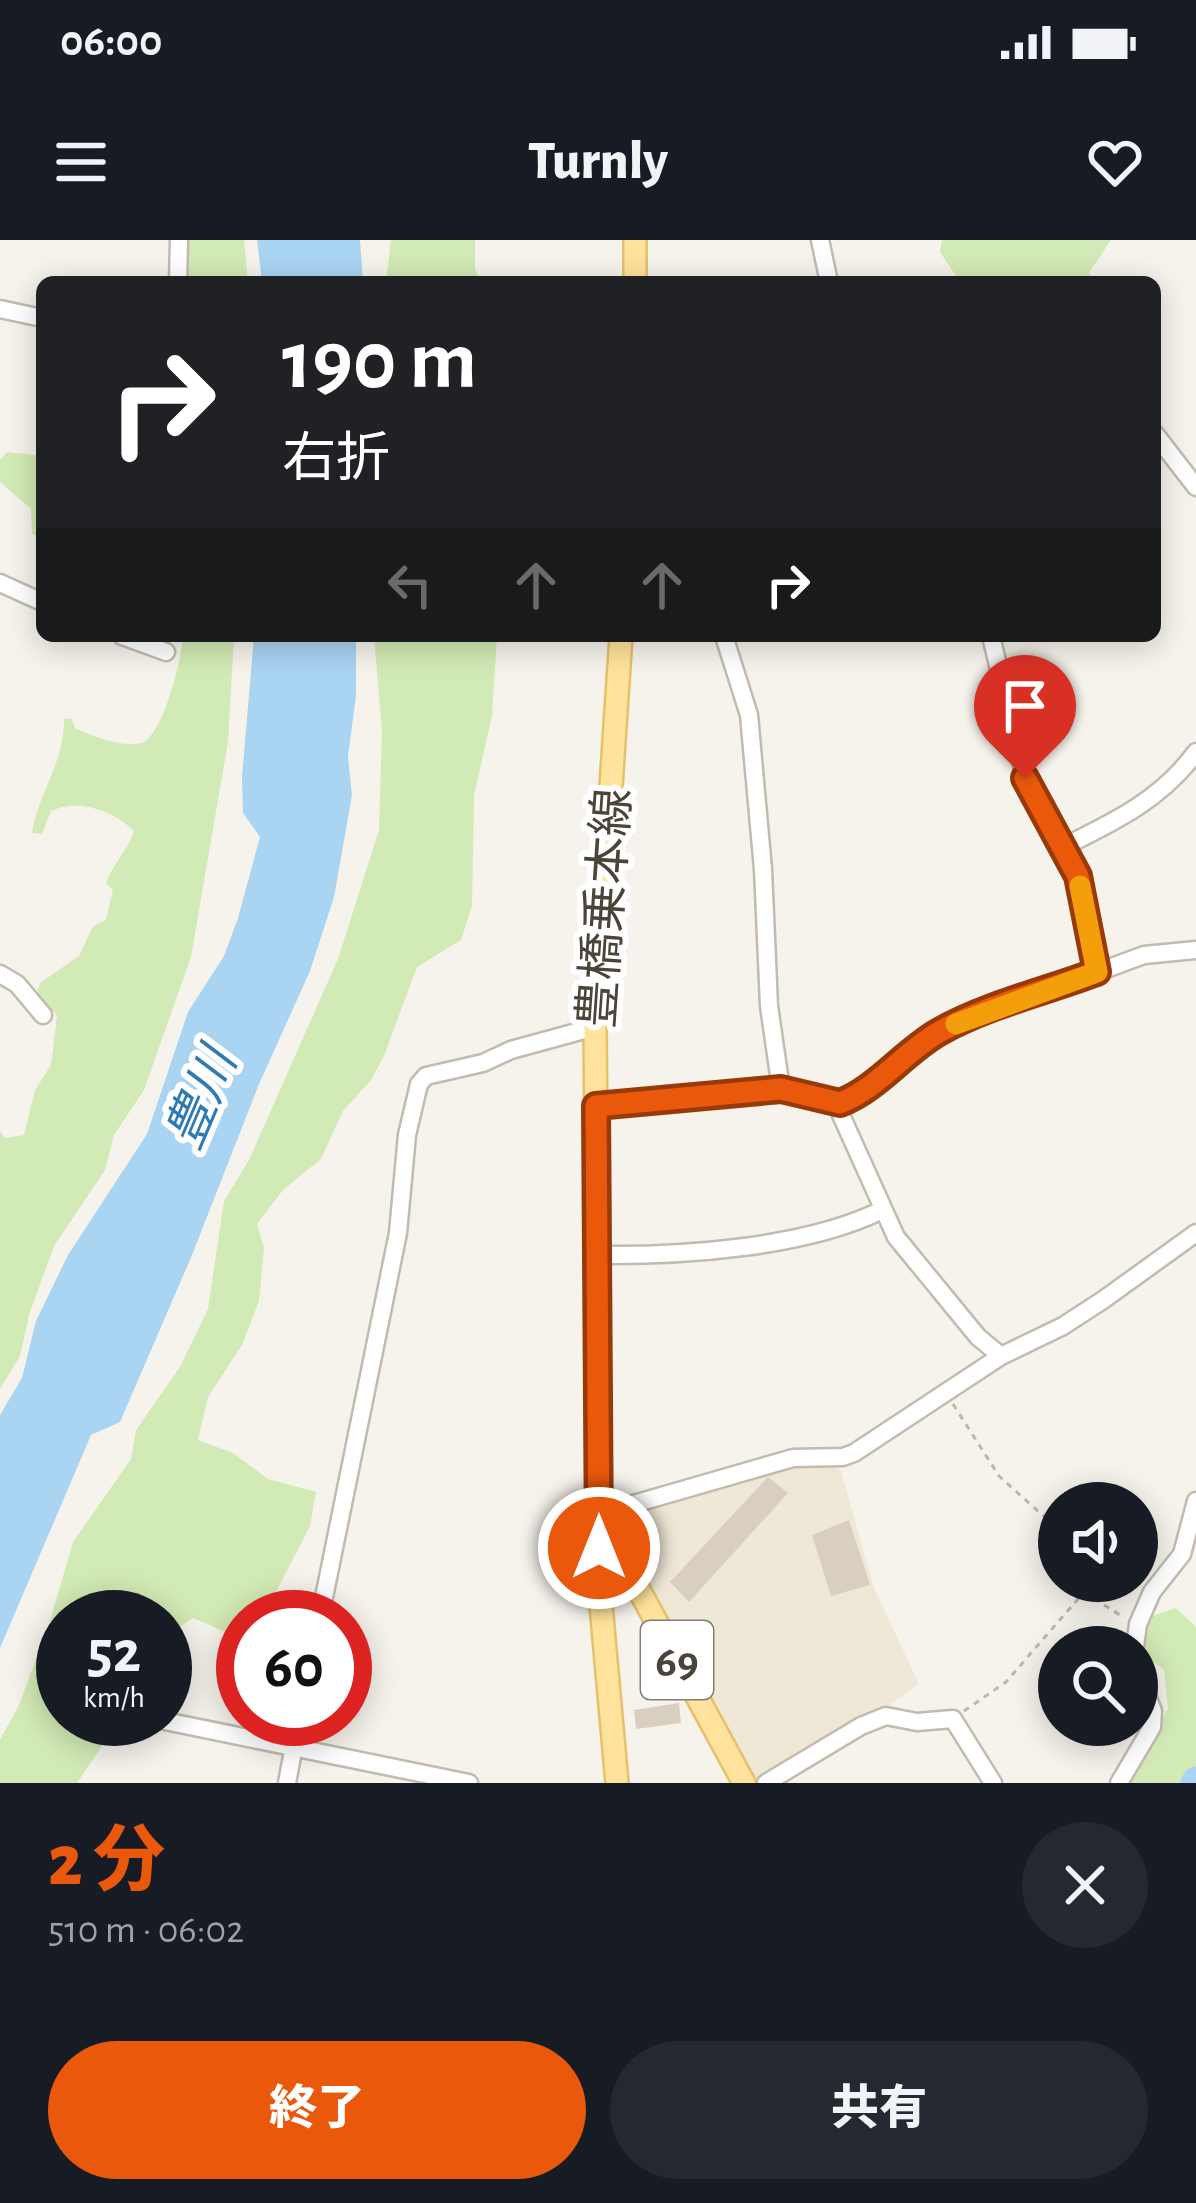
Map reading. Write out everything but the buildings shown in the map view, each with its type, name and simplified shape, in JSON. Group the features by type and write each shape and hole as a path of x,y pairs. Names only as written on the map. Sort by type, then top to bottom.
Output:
{"main road":[{"path":"635,240 635,276"},
{"name":"豊橋乗本線","path":"617,1783 598,1514 595,1027 621,642"},
{"name":"69","path":"599,1548 626,1566 745,1783"}],"street":[{"path":"178,240 178,276"},
{"path":"820,240 828,276"},
{"path":"0,309 36,317"},
{"path":"1161,442 1196,487"},
{"path":"0,583 36,599"},
{"path":"138,642 166,652"},
{"path":"726,642 749,716 770,1006 781,1089"},
{"path":"992,642 1025,778 1078,876 1097,972"},
{"path":"1063,847 1161,793 1196,752"},
{"path":"596,1106 781,1089 840,1103 868,1088 911,1048 944,1029 1157,952 1196,950"},
{"path":"0,974 17,984 43,1015"},
{"path":"325,1590 398,1233 407,1135 418,1084 426,1076 595,1027"},
{"path":"840,1103 881,1210 923,1272 1001,1356"},
{"path":"597,1255 748,1244 843,1225 881,1210"},
{"path":"598,1514 793,1458 843,1457 1001,1356 1083,1313 1196,1234"},
{"path":"1138,1624 1152,1592 1182,1554 1196,1501"},
{"path":"766,1783 886,1716 916,1722 952,1719 993,1783"},
{"path":"192,1727 469,1783"},
{"path":"1119,1783 1141,1746"},
{"path":"287,1783 294,1748"}],"path":[{"path":"945,1393 999,1475 1038,1511"},
{"path":"952,1719 1006,1682 1075,1602"},
{"path":"1098,1602 1138,1624"}],"shaded area":[{"path":"830,1464 841,1471 874,1588 919,1684 880,1712 756,1780 615,1518 795,1466"}],"green space":[{"path":"184,240 244,240 247,276 183,276"},
{"path":"391,240 475,240 478,276 387,276"},
{"path":"942,240 1111,240 1091,276 956,276 940,252"},
{"path":"7,452 36,455 36,536 31,509 0,482 0,460"},
{"path":"182,642 234,642 228,742 191,957 144,1090 114,1135 105,1170 54,1246 20,1356 0,1389 0,1131 5,1138 24,1135 35,1090 51,1065 57,1016 37,993 40,983 79,956 93,926 106,920 113,890 106,883 134,831 106,812 84,806 51,811 42,834 32,833 35,818 60,749 64,719 71,718 75,728 98,738 141,743 157,727"},
{"path":"375,642 497,642 492,716 474,796 472,906 461,940 417,967 371,1080 343,1111 321,1159 283,1190 257,1224 264,1248 259,1301 242,1345 208,1397 198,1440 233,1453 268,1479 316,1492 310,1526 277,1590 216,1590 216,1628 192,1619 192,1590 59,1590 73,1542 131,1459 136,1430 180,1367 208,1309 224,1201 249,1160 338,959 379,830 382,730"},
{"path":"1176,1608 1196,1627 1196,1783 1124,1783 1146,1746 1158,1746 1158,1726 1168,1709 1164,1670 1158,1665 1158,1626 1147,1626 1148,1617"},
{"path":"36,1659 36,1746 102,1746 77,1783 0,1783 0,1740"}],"water":[{"path":"257,240 360,240 363,276 261,276"},
{"name":"豊川","path":"253,642 356,642 356,695 348,757 352,795 334,897 310,971 120,1422 91,1435 0,1648 0,1415 22,1378 36,1321 68,1255 147,1134 188,1012 224,956 260,837 243,813"}],"slow traffic":[{"path":"956,1024 1097,972 1080,886"}],"route":[{"path":"599,1548 596,1106 781,1089 840,1103 868,1088 911,1048 944,1029 1097,972 1078,876 1025,778"}]}
